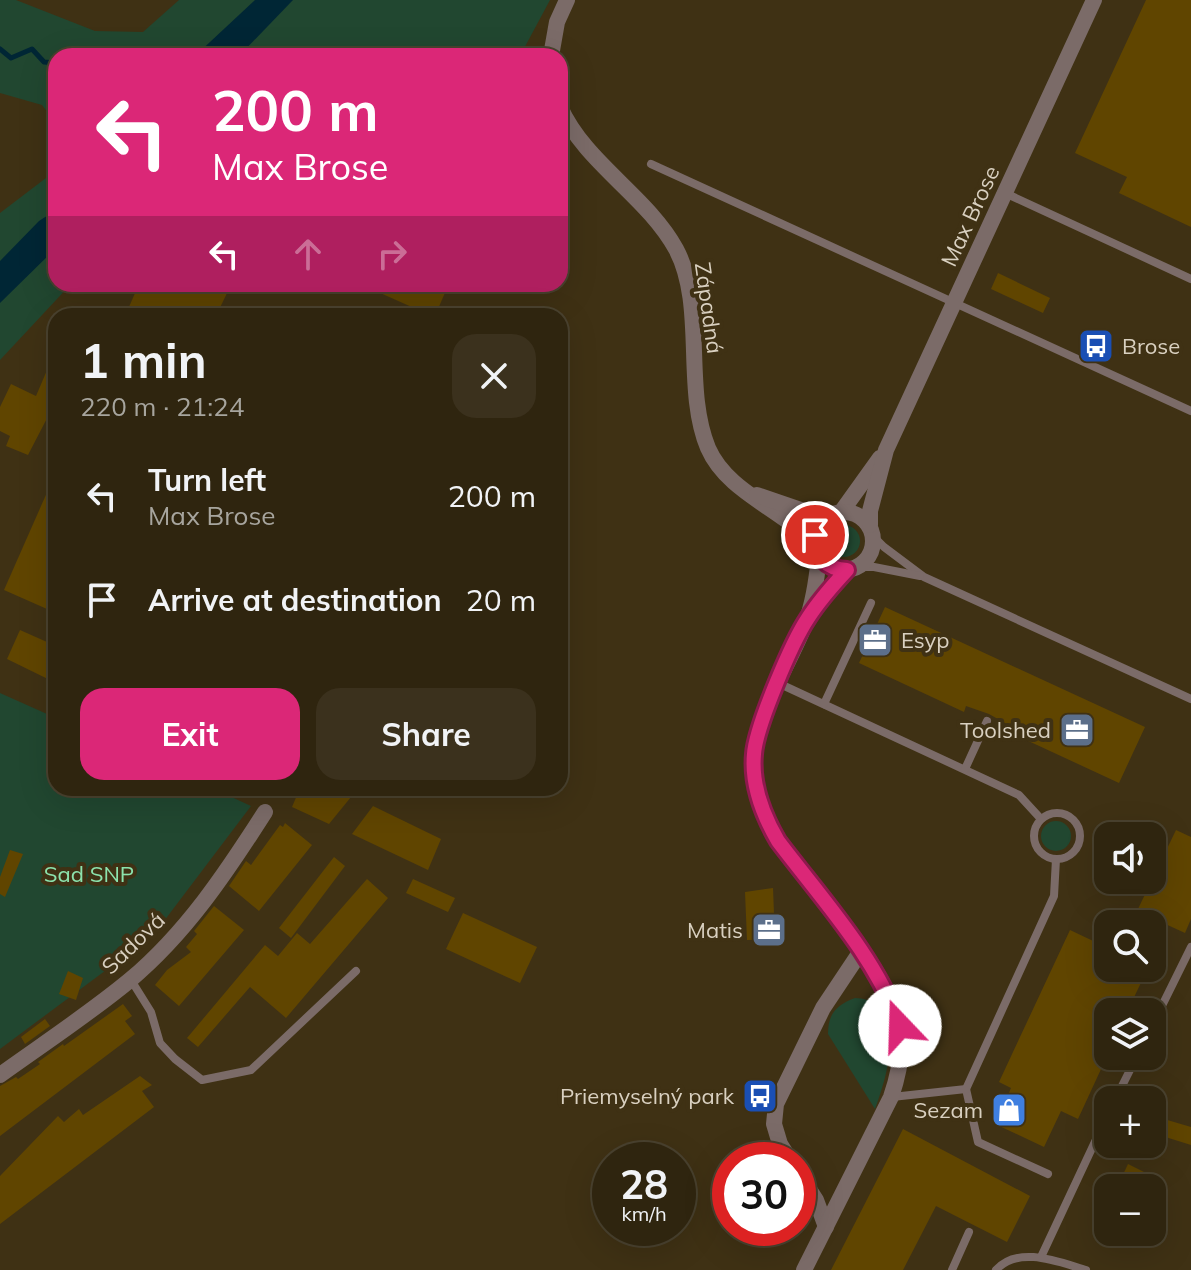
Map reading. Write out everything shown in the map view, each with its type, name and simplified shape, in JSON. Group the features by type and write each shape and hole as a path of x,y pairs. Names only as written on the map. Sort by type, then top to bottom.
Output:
{"street":[{"path":"552,48 557,22 567,0"},
{"name":"Max Brose","path":"807,619 852,569 872,552 870,511 886,450 1094,0"},
{"name":"Západná","path":"568,119 580,138 658,224 679,256 688,288 699,415 709,449 725,473 768,511 807,535 817,551"},
{"name":"Max Brose","path":"804,1270 891,1097 899,1074 900,1026 890,998 861,951 778,841 765,817 756,787 754,753 764,717 807,619 819,525 837,513 886,450"},
{"name":"Západná","path":"747,492 801,510 837,513"},
{"path":"837,513 858,514 872,530"},
{"path":"817,551 831,567 852,569"},
{"name":"Sadová","path":"0,1075 130,980 219,884 265,812"},
{"path":"779,1142 774,1124 776,1104 823,1008 861,951"},
{"path":"816,1200 826,1227"}],"lane":[{"path":"651,164 1191,411"},
{"path":"1005,193 1191,279"},
{"path":"872,530 924,577"},
{"path":"852,569 874,567 924,577 1191,699"},
{"path":"824,704 871,603"},
{"path":"778,683 1019,795 1041,819"},
{"path":"965,769 987,721"},
{"path":"1052,813 1065,814 1076,822 1080,837 1077,847 1068,856 1056,859 1041,853 1035,844 1034,833 1041,819 1052,813"},
{"path":"1048,1174 978,1142 966,1089 1054,896 1056,859"},
{"path":"1166,998 1191,947"},
{"path":"130,980 151,1012 160,1043 202,1080 251,1070 356,971"},
{"path":"891,1097 966,1089"},
{"path":"1041,1257 1094,1144"},
{"path":"952,1270 969,1232"},
{"path":"996,1270 1002,1263 1041,1257 1086,1270"}],"green space":[{"path":"0,0 16,0 95,31 143,32 179,0 550,0 524,48 48,48 48,113 42,105 0,93"},
{"path":"48,174 48,292 64,292 0,360 0,213"},
{"path":"844,525 856,529 860,541 856,553 844,557 832,553 828,541 832,529"},
{"name":"Sad SNP","path":"0,693 48,714 48,796 229,796 251,806 161,925 129,953 0,1049"},
{"path":"1056,821 1067,825 1071,836 1067,847 1056,851 1045,847 1041,836 1045,825"},
{"path":"855,998 872,1002 883,1012 889,1025 889,1060 875,1109 828,1034 834,1011"}],"water":[{"path":"255,0 293,0 247,48 204,48"},
{"path":"48,215 48,256 0,303 0,261"}],"building":[{"path":"1146,0 1191,0 1191,227 1119,193 1127,177 1075,153"},
{"path":"998,273 1050,298 1043,313 991,289"},
{"path":"136,292 228,292 220,308 128,308"},
{"path":"378,292 445,292 438,308 414,308"},
{"path":"48,368 48,416 28,455 6,446 10,436 0,431 0,407 11,384 36,396"},
{"path":"48,490 48,609 4,590"},
{"path":"885,607 1145,727 1119,783 1009,732 1012,727 989,714 966,706 964,712 859,663"},
{"path":"20,630 48,642 48,679 7,659"},
{"path":"297,796 351,797 329,824 292,807"},
{"path":"373,806 441,839 428,870 352,834"},
{"path":"285,823 312,845 259,911 229,886 246,861 251,865 280,825 283,827"},
{"path":"1176,830 1191,837 1191,919 1185,933 1166,924 1166,910 1137,910 1145,894 1166,894 1166,851"},
{"path":"10,850 23,854 5,897 0,894 0,877"},
{"path":"334,857 345,866 291,938 279,928"},
{"path":"367,879 388,898 286,1018 250,987 198,1047 187,1038 265,945 278,956 297,933 310,944"},
{"path":"413,879 455,898 448,912 406,893"},
{"path":"773,888 775,939 747,940 745,892"},
{"path":"214,906 244,930 179,1006 155,985 167,970 191,952 186,947 197,934 194,931"},
{"path":"463,913 537,947 520,983 446,949"},
{"path":"1070,930 1094,941 1094,982 1141,982 1134,998 1094,998 1094,1070 1101,1070 1078,1119 1061,1111 1044,1147 995,1124 1011,1088 999,1082"},
{"path":"68,971 83,978 76,1000 59,994"},
{"path":"123,1004 132,1016 125,1021 135,1034 0,1136 0,1086 16,1077 18,1079"},
{"path":"45,1019 50,1026 25,1044 21,1037"},
{"path":"140,1076 152,1085 142,1091 154,1107 0,1224 0,1176 58,1116 64,1122 79,1109 83,1115"},
{"path":"1166,1120 1191,1127 1191,1145 1166,1137"},
{"path":"903,1129 1030,1196 1007,1242 936,1206 903,1270 831,1270"},
{"path":"1128,1164 1148,1174 1123,1174"}],"waterway":[{"path":"0,49 11,58 32,49 48,62"}],"place":[{"name":"Brose","path":"1096,346"},
{"name":"Esyp","path":"875,640"},
{"name":"Toolshed","path":"1077,730"},
{"name":"Matis","path":"769,930"},
{"name":"Priemyselný park","path":"760,1096"},
{"name":"Sezam","path":"1009,1110"}],"route":[{"path":"815,535 815,546 822,560 831,567 847,570 807,619 778,683 754,753 756,787 765,817 778,841 876,973 890,998 900,1026"}]}
